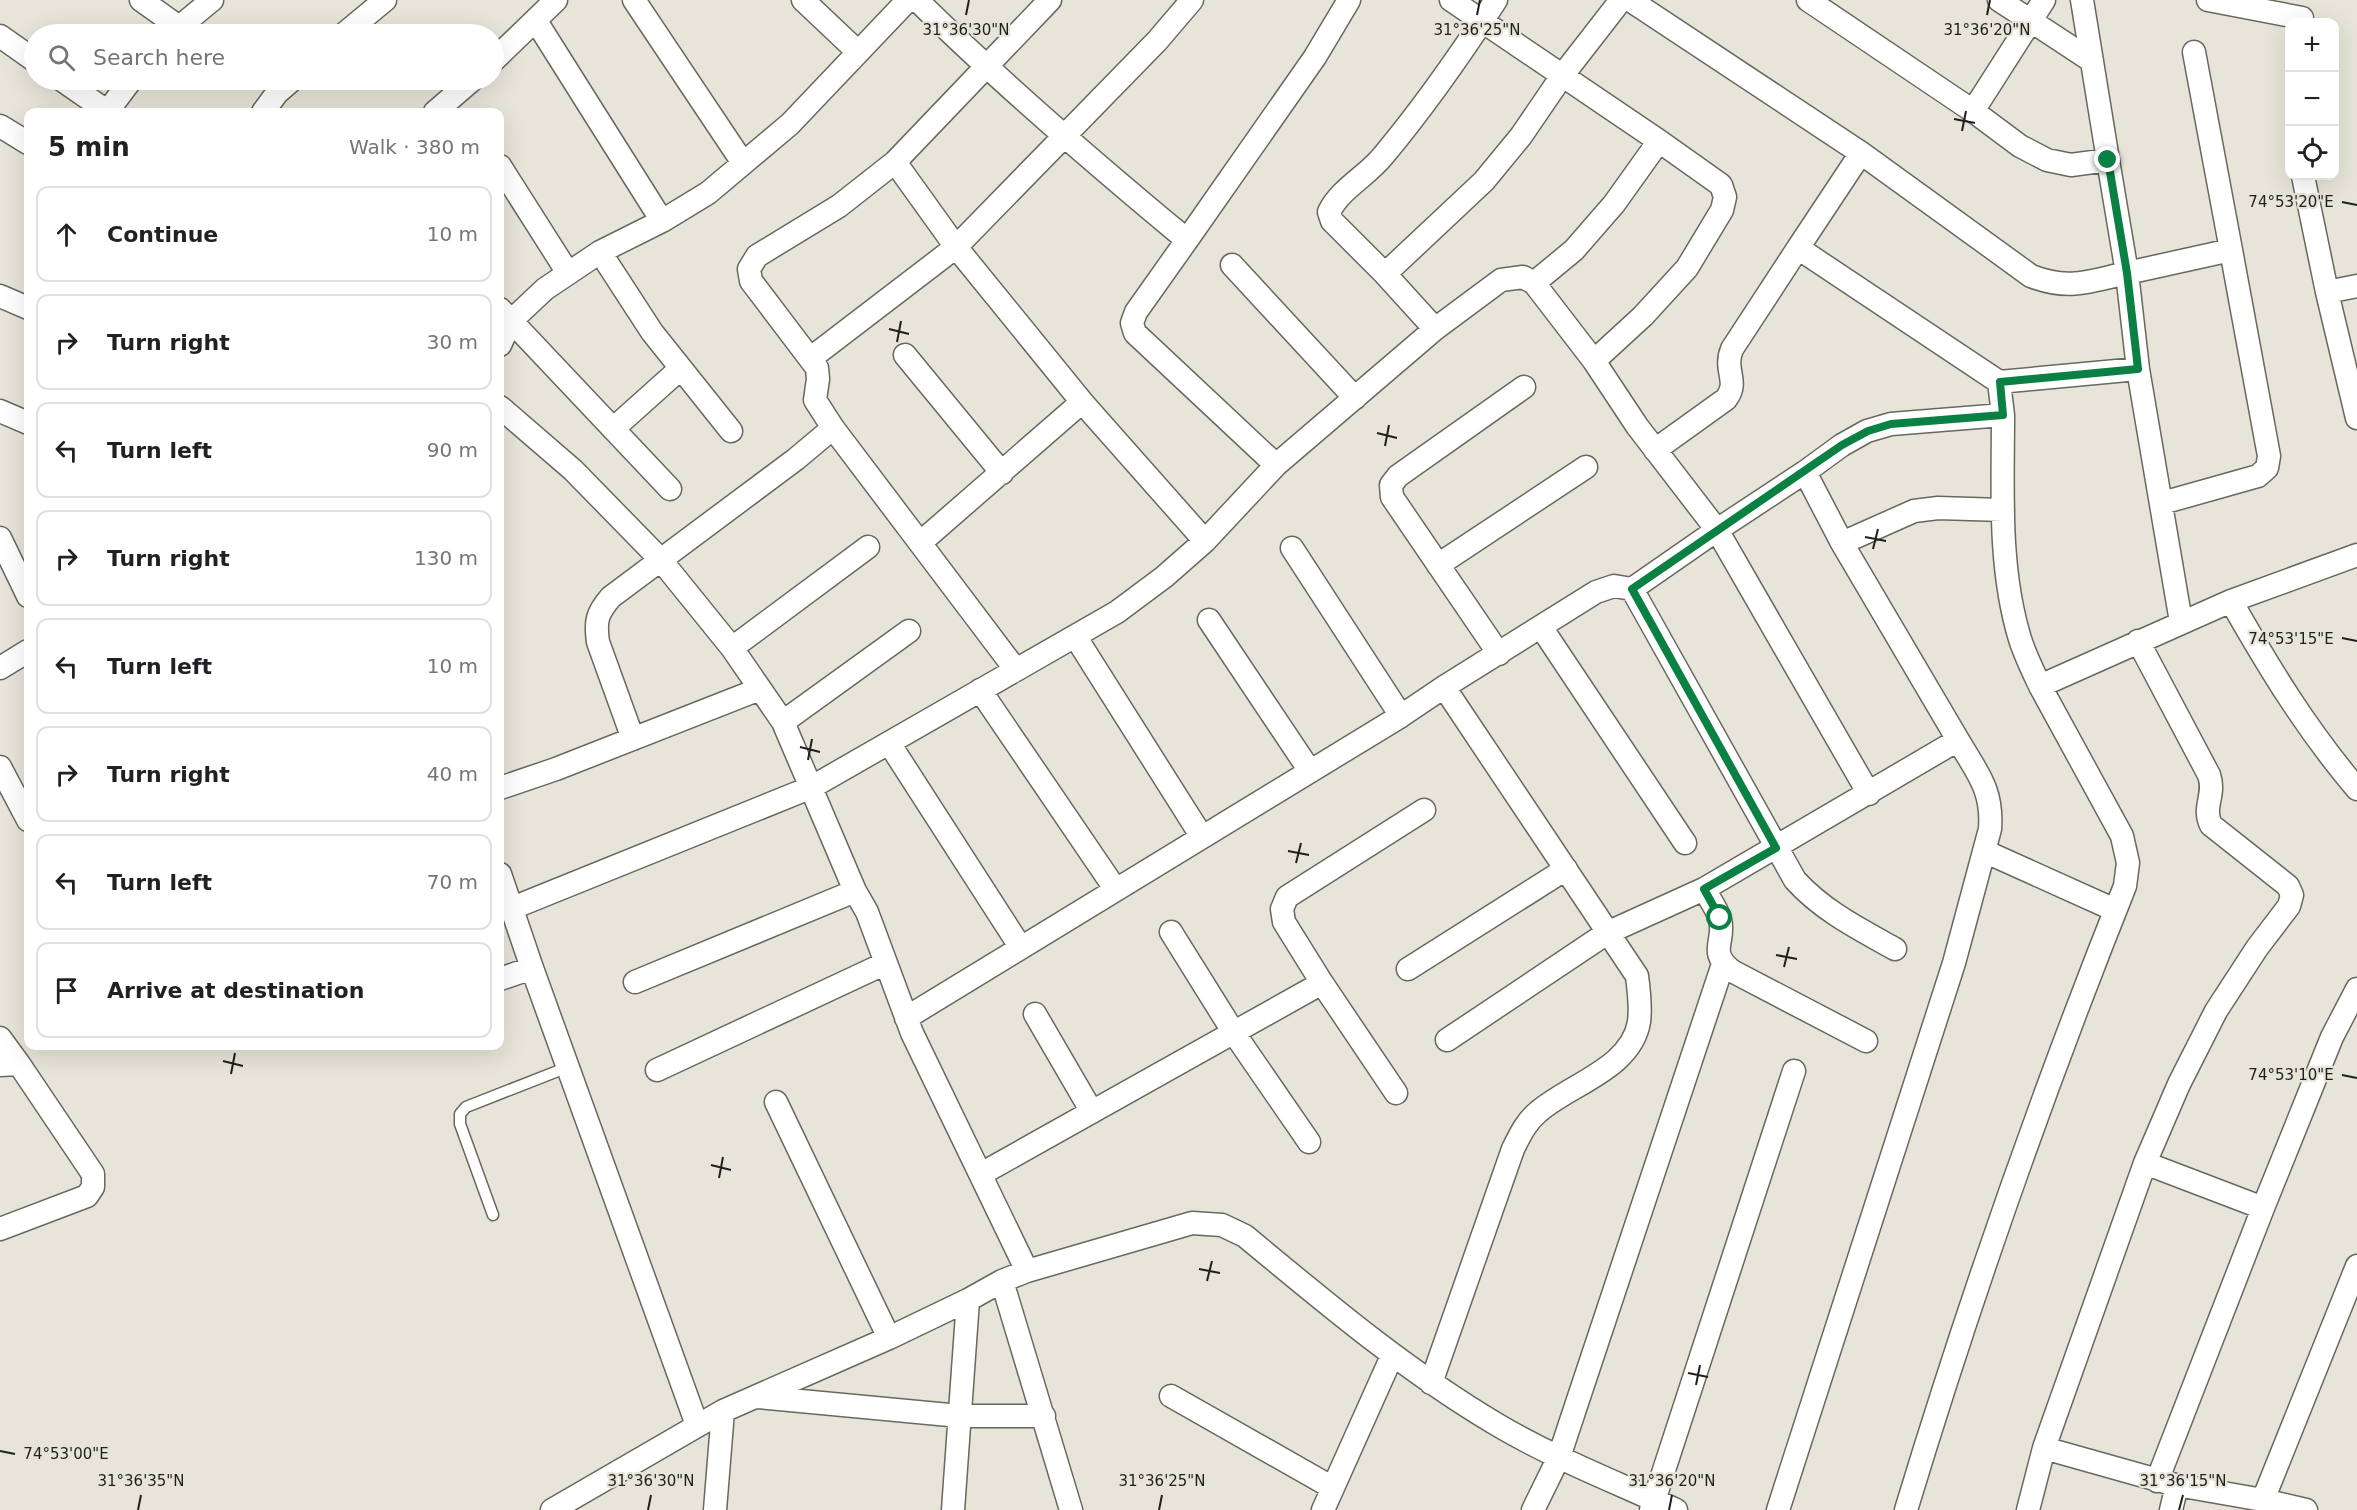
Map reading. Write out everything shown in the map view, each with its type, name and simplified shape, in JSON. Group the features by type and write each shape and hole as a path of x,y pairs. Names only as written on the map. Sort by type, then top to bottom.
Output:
{"street":[{"path":"141,0 167,24"},
{"path":"183,24 212,0"},
{"path":"356,24 385,0"},
{"path":"504,51 556,0"},
{"path":"634,0 743,163"},
{"path":"803,0 858,52"},
{"path":"670,489 505,315 600,252 662,221 708,193 790,124 908,0"},
{"path":"917,0 986,67 1063,136 1187,240"},
{"path":"1016,670 833,428 815,400 817,368 751,281 749,269 758,256 839,206 895,162 1050,0"},
{"path":"811,358 956,247 1157,41 1192,0"},
{"path":"1276,465 1135,333 1132,323 1136,312 1315,57 1349,0"},
{"path":"1451,0 1721,185 1725,197 1722,210 1687,268 1643,315 1594,361"},
{"path":"1435,328 1332,220 1329,212 1334,202 1380,159 1420,110 1496,0"},
{"path":"1385,274 1484,181 1521,136 1562,76 1621,0"},
{"path":"1630,0 1861,153 2031,276 2052,284 2073,285 2231,250"},
{"path":"1808,0 1973,111 2020,146 2047,160 2071,165 2108,160"},
{"path":"1999,0 2092,60"},
{"path":"1973,111 2044,0"},
{"path":"2082,0 2127,273 2138,369 2181,622"},
{"path":"2208,0 2303,13"},
{"path":"536,21 662,221"},
{"path":"0,36 24,53"},
{"path":"2162,503 2258,476 2267,468 2269,456 2194,51"},
{"path":"76,90 102,108"},
{"path":"111,108 124,90"},
{"path":"266,108 280,90"},
{"path":"460,104 466,90"},
{"path":"0,126 24,141"},
{"path":"1534,283 1574,250 1614,204 1659,141"},
{"path":"1656,450 1726,399 1732,391 1733,382 1728,360 1732,349 1861,153"},
{"path":"895,162 956,247 1082,402 1205,541"},
{"path":"504,172 568,273"},
{"path":"2304,180 2327,292 2357,418"},
{"path":"1798,248 2000,382 2138,369"},
{"path":"600,252 652,332 731,431"},
{"path":"1232,265 1354,398"},
{"path":"510,909 812,787 1117,612 1164,577 1205,541 1276,465 1435,328 1501,280 1523,277 1534,283 1594,361 1656,450 1717,531 1869,794"},
{"path":"2327,292 2357,286"},
{"path":"0,296 24,306"},
{"path":"905,356 1002,473"},
{"path":"613,429 680,369"},
{"path":"1906,1510 1992,1241 2063,1043 2125,886 2128,863 2122,836 2040,686 2020,640 2006,575 2003,415 2000,382"},
{"path":"1499,654 1392,497 1391,485 1398,476 1524,387"},
{"path":"921,543 1082,402"},
{"path":"504,410 573,470 660,559 732,648 783,722 855,891 867,912 906,1018 1027,1271"},
{"path":"0,411 24,421"},
{"path":"906,1018 1401,716 1596,592 1614,586 1632,589 1842,445 1883,426 2003,415"},
{"path":"633,739 598,642 596,626 600,609 611,597 796,459 833,428"},
{"path":"1438,565 1586,467"},
{"path":"1778,1510 1954,963 1990,830 1992,810 1987,790 1842,543 1805,472"},
{"path":"1842,543 1914,511 1938,508 2003,510"},
{"path":"0,538 24,588"},
{"path":"732,648 868,547"},
{"path":"1292,548 1401,716"},
{"path":"2040,686 2231,601 2357,555"},
{"path":"1632,589 1796,880 1810,897 1826,909 1895,949"},
{"path":"2231,601 2269,670 2306,726 2357,789"},
{"path":"1209,620 1310,771"},
{"path":"1541,627 1685,843"},
{"path":"783,722 909,631"},
{"path":"1075,636 1202,837"},
{"path":"2028,1510 2044,1448 2145,1163 2179,1084 2216,1011 2257,948 2289,906 2292,895 2288,886 2211,825 2206,817 2213,786 2209,775 2138,641"},
{"path":"0,668 24,653"},
{"path":"1431,1383 1523,1126 1539,1111 1617,1060 1631,1041 1639,1023 1640,999 1637,976 1444,687"},
{"path":"504,787 556,769 760,689"},
{"path":"980,690 1116,890"},
{"path":"1447,1040 1607,933 1704,889 1958,740"},
{"path":"889,743 1021,948"},
{"path":"0,767 24,812"},
{"path":"1396,1093 1284,922 1282,909 1287,897 1424,810"},
{"path":"1984,851 2115,910"},
{"path":"1408,969 1566,869"},
{"path":"504,888 697,1425"},
{"path":"1704,889 1720,918 1719,955 1723,964 1732,971 1866,1041"},
{"path":"635,982 855,891"},
{"path":"1171,932 1234,1033 1309,1142"},
{"path":"657,1070 886,963"},
{"path":"1533,1510 1559,1457 1723,964"},
{"path":"504,978 532,968"},
{"path":"981,1174 1322,983"},
{"path":"2171,1510 2167,1483 2263,1208 2332,1037 2357,989"},
{"path":"1035,1014 1092,1112"},
{"path":"0,1038 10,1064 93,1174 93,1187 87,1196 0,1229"},
{"path":"552,1510 697,1425 889,1338 1002,1281 1027,1271 1192,1223 1222,1225 1245,1236 1392,1356 1431,1383 1497,1425 1661,1507 1794,1071"},
{"path":"776,1102 889,1338"},
{"path":"2145,1163 2263,1208"},
{"path":"2263,1500 2357,1266"},
{"path":"1002,1281 1071,1510"},
{"path":"953,1510 968,1300"},
{"path":"1323,1510 1392,1356"},
{"path":"757,1396 960,1416 1044,1416"},
{"path":"1171,1396 1333,1488"},
{"path":"715,1510 723,1412"},
{"path":"2044,1448 2167,1483 2306,1510"}],"lane":[{"path":"493,1215 460,1124 460,1114 466,1107 568,1067"}],"route":[{"path":"1720,918 1704,889 1776,848 1632,589 1842,445 1868,431 1891,424 2003,415 2000,382 2138,369 2127,273 2108,160"}]}
